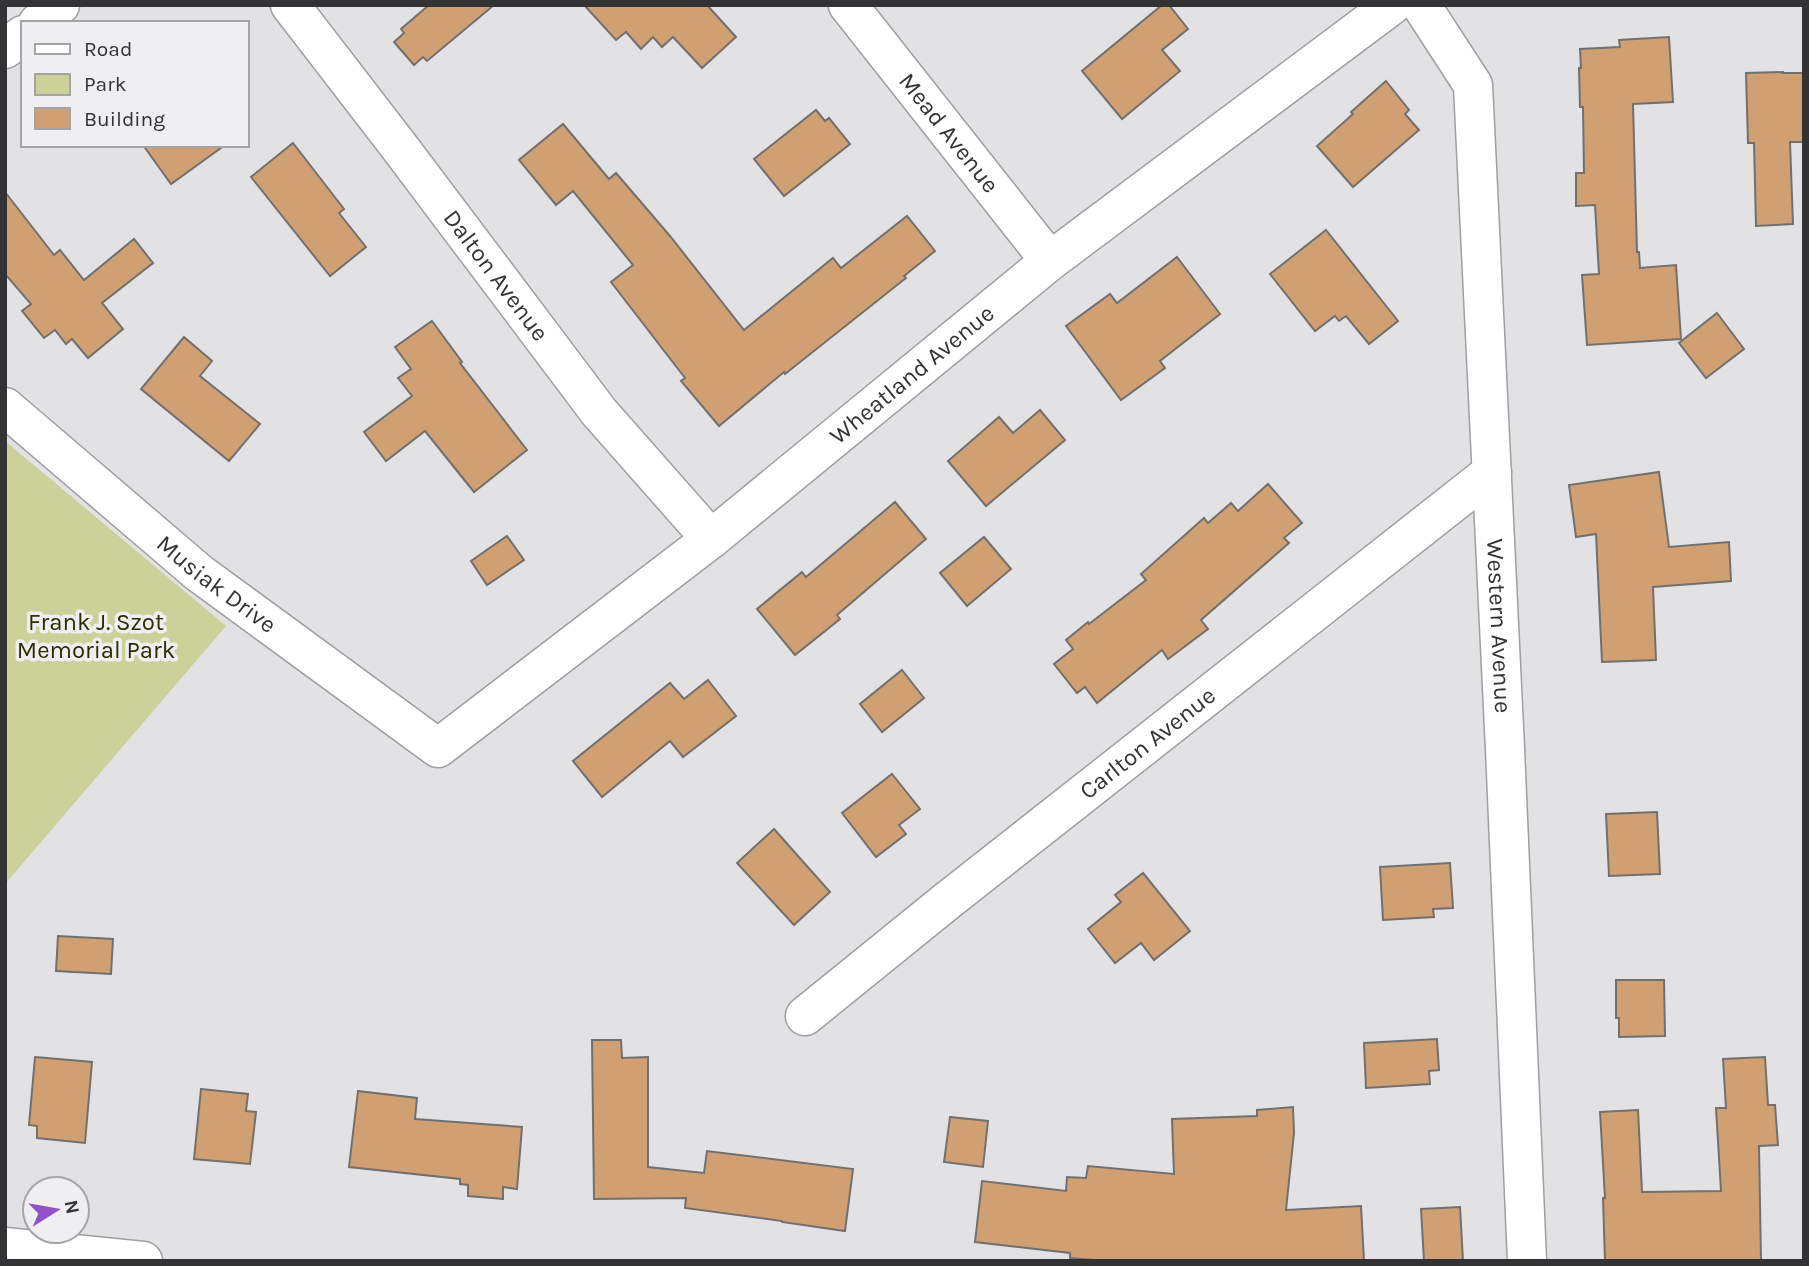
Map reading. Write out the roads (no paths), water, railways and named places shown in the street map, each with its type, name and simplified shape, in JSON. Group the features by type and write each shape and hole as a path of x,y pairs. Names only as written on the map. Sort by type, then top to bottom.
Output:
{"street":[{"path":"40,21 60,5"},
{"name":"Dalton Avenue","path":"290,5 599,412 711,539"},
{"name":"Mead Avenue","path":"848,5 1050,261"},
{"name":"Wheatland Avenue","path":"438,748 711,539 1050,261 1392,5"},
{"name":"Western Avenue","path":"1421,5 1474,85 1527,1261"},
{"path":"5,49 21,37"},
{"name":"Musiak Drive","path":"5,407 199,573 438,748"},
{"name":"Carlton Avenue","path":"805,1016 1492,472"},
{"path":"5,1247 74,1257 143,1261"}],"park label":[{"name":"Frank J. Szot Memorial Park","path":"96,636"}]}
